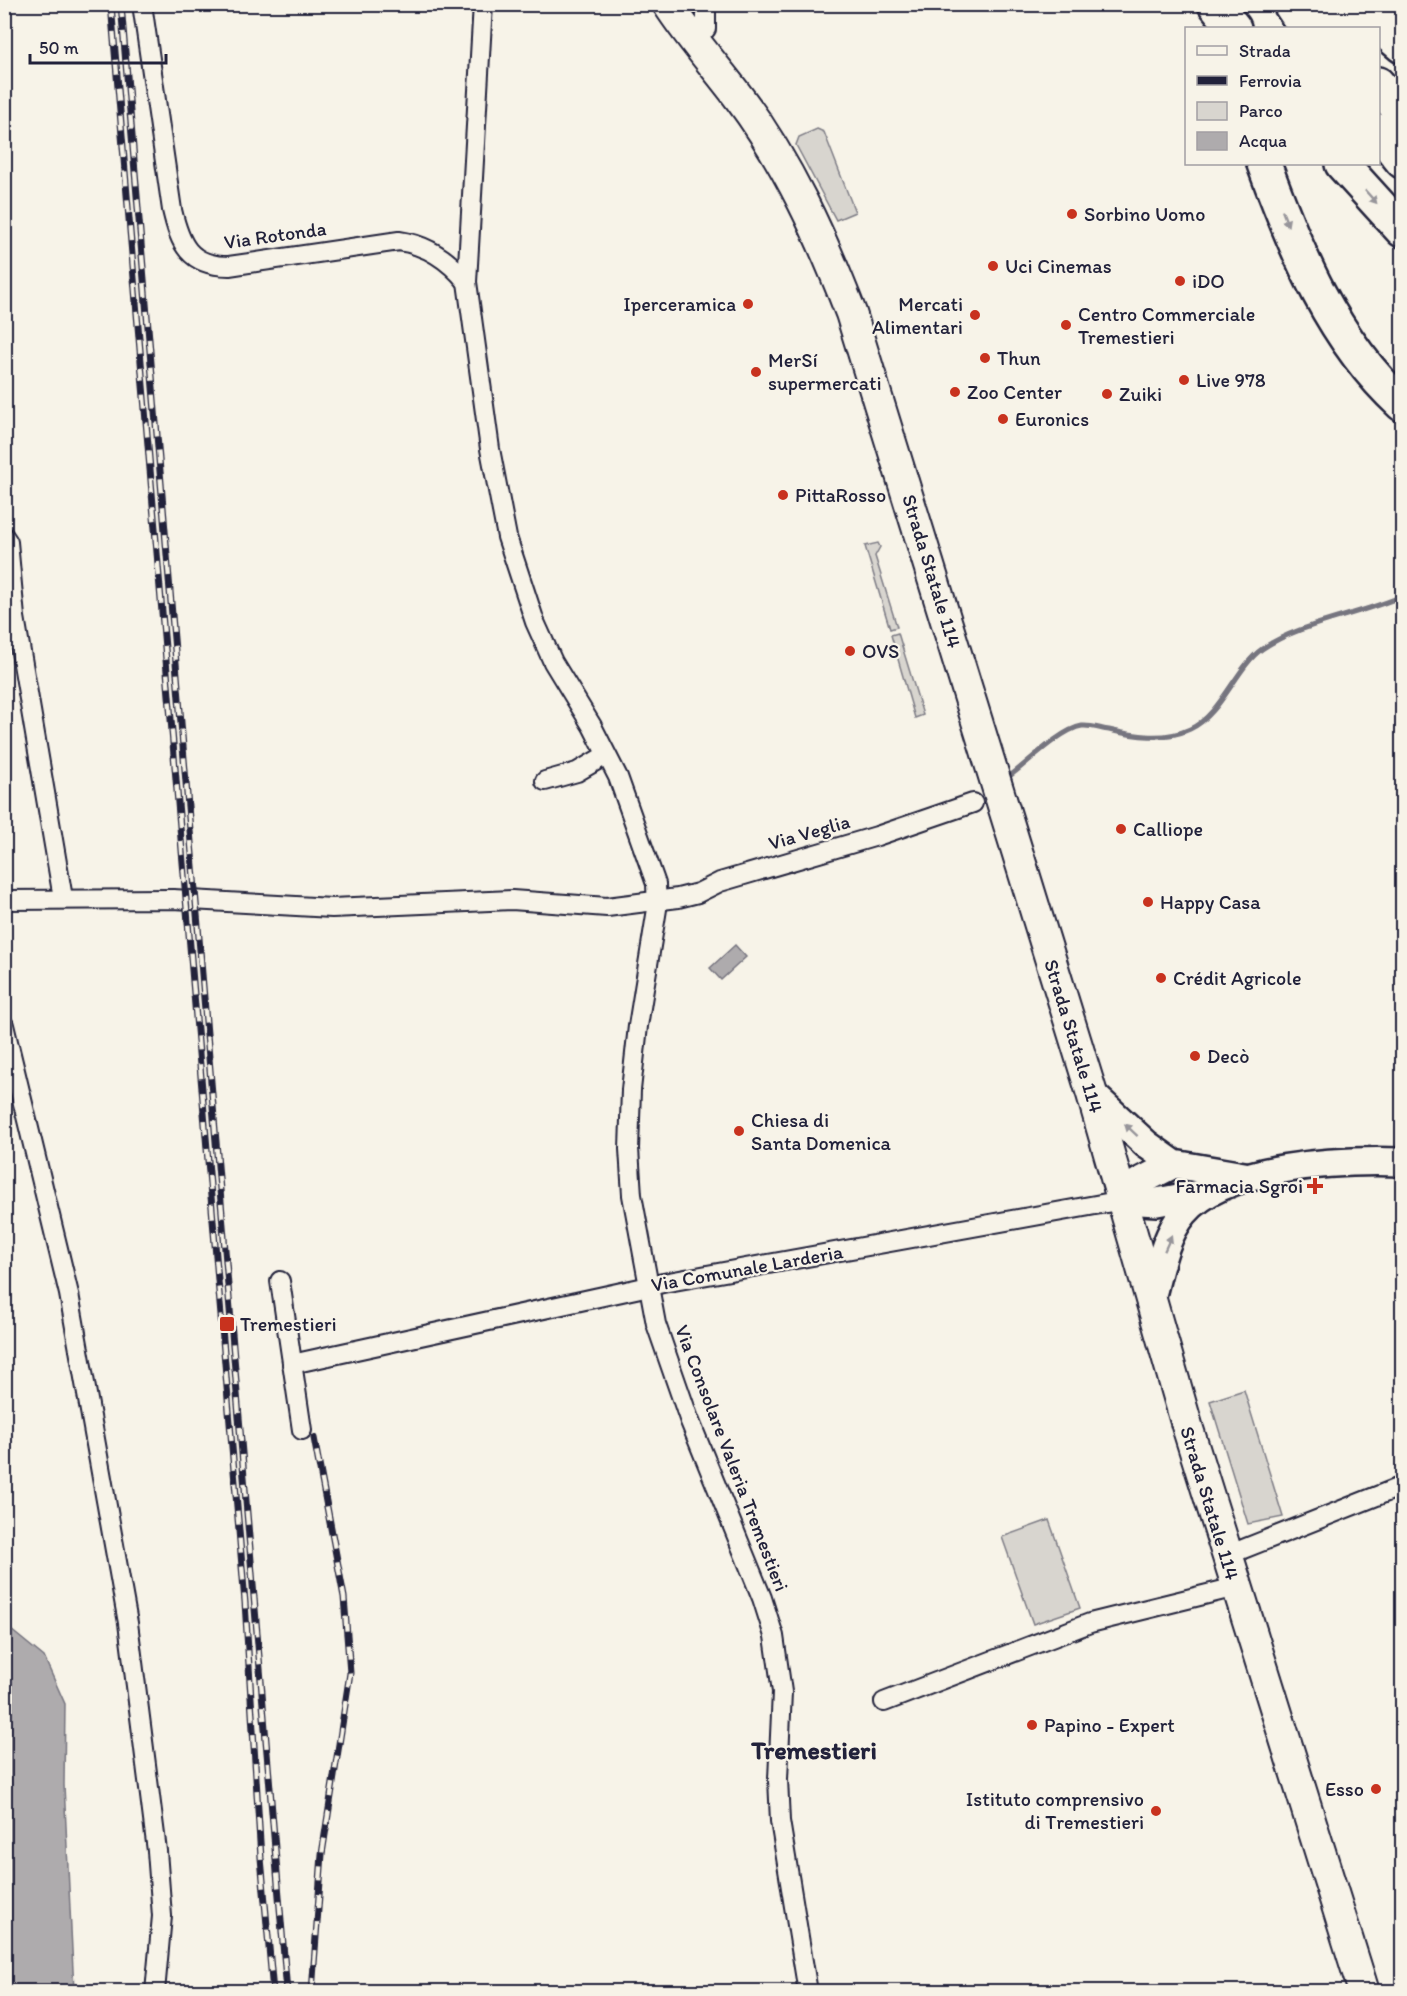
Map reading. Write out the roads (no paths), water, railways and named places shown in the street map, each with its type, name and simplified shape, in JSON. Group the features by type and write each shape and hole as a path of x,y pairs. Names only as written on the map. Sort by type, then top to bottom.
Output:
{"highway":[{"path":"1197,4 1210,27"},
{"path":"1215,4 1233,27"},
{"path":"1290,4 1305,27"},
{"path":"1324,4 1339,27"},
{"path":"1353,4 1380,27"},
{"path":"1383,4 1402,10"},
{"path":"1380,27 1402,46"},
{"path":"1380,86 1402,114"},
{"path":"1380,134 1402,161"},
{"path":"1264,165 1293,239 1320,295 1364,365 1402,404"},
{"path":"1343,165 1402,230"}],"main road":[{"path":"668,4 693,44 740,99"},
{"path":"702,13 740,99"},
{"name":"Strada Statale 114","path":"740,99 798,193 833,267 851,313 1092,1094 1236,1587 1364,1992"}],"street":[{"name":"Via Rotonda","path":"142,4 172,210 178,236 191,254 208,265 229,266 399,241 421,246 446,261 467,282"},
{"name":"Via Consolare Valeria Tremestieri","path":"483,4 467,282 490,449 507,537 524,592 544,643 606,754 632,812 656,884 658,901 638,1026 629,1122 630,1175 647,1286 673,1376 762,1598 774,1636 782,1692 778,1788 780,1821 808,1992"},
{"path":"4,536 8,542 15,617 63,898"},
{"path":"545,781 577,772 606,754"},
{"name":"Via Veglia","path":"4,900 173,899 332,908 512,900 607,908 698,893 720,882 877,836 973,803"},
{"path":"4,1025 69,1294 128,1623 157,1851 162,1916 155,1992"},
{"name":"Via Comunale Larderia","path":"1092,1094 1146,1144 1174,1164 1244,1176"},
{"name":"Via Comunale Larderia","path":"292,1364 647,1286 1123,1200 1157,1202 1205,1193 1244,1176 1332,1163 1402,1162"},
{"path":"1123,1200 1139,1182 1174,1164"},
{"name":"Via Comunale Larderia","path":"1151,1299 1169,1239 1183,1214 1205,1193"},
{"path":"280,1281 302,1430"},
{"path":"1228,1555 1402,1486"},
{"path":"884,1702 1090,1623 1236,1587"}],"water":[{"path":"735,945 746,957 721,980 710,968"},
{"path":"5,1625 44,1657 65,1704 64,1785 74,1991 5,1991"}],"waterway":[{"path":"1011,775 1055,739 1074,728 1092,727 1150,736 1170,735 1190,729 1211,713 1244,667 1262,649 1294,632 1402,596"}],"railway":[{"path":"111,4 245,1602 261,1858 273,1992"},
{"path":"121,4 287,1992"},
{"path":"312,1992 322,1854 350,1673 344,1597 314,1438"}],"place":[{"name":"Sorbino Uomo","path":"1072,214"},
{"name":"Uci Cinemas","path":"993,266"},
{"name":"iDO","path":"1180,281"},
{"name":"Iperceramica","path":"748,304"},
{"name":"Mercati Alimentari","path":"975,315"},
{"name":"Centro Commerciale Tremestieri","path":"1066,325"},
{"name":"Thun","path":"985,358"},
{"name":"MerSí supermercati","path":"756,372"},
{"name":"Live 978","path":"1184,380"},
{"name":"Zoo Center","path":"955,392"},
{"name":"Zuiki","path":"1107,394"},
{"name":"Euronics","path":"1003,419"},
{"name":"PittaRosso","path":"783,495"},
{"name":"OVS","path":"850,651"},
{"name":"Calliope","path":"1121,829"},
{"name":"Happy Casa","path":"1148,902"},
{"name":"Crédit Agricole","path":"1161,978"},
{"name":"Decò","path":"1195,1056"},
{"name":"Chiesa di Santa Domenica","path":"739,1131"},
{"name":"Farmacia Sgroi","path":"1315,1186"},
{"name":"Tremestieri","path":"227,1324"},
{"name":"Papino - Expert","path":"1032,1725"},
{"name":"Esso","path":"1376,1789"},
{"name":"Istituto comprensivo di Tremestieri","path":"1156,1811"}],"district":[{"name":"Tremestieri","path":"814,1750"}]}
